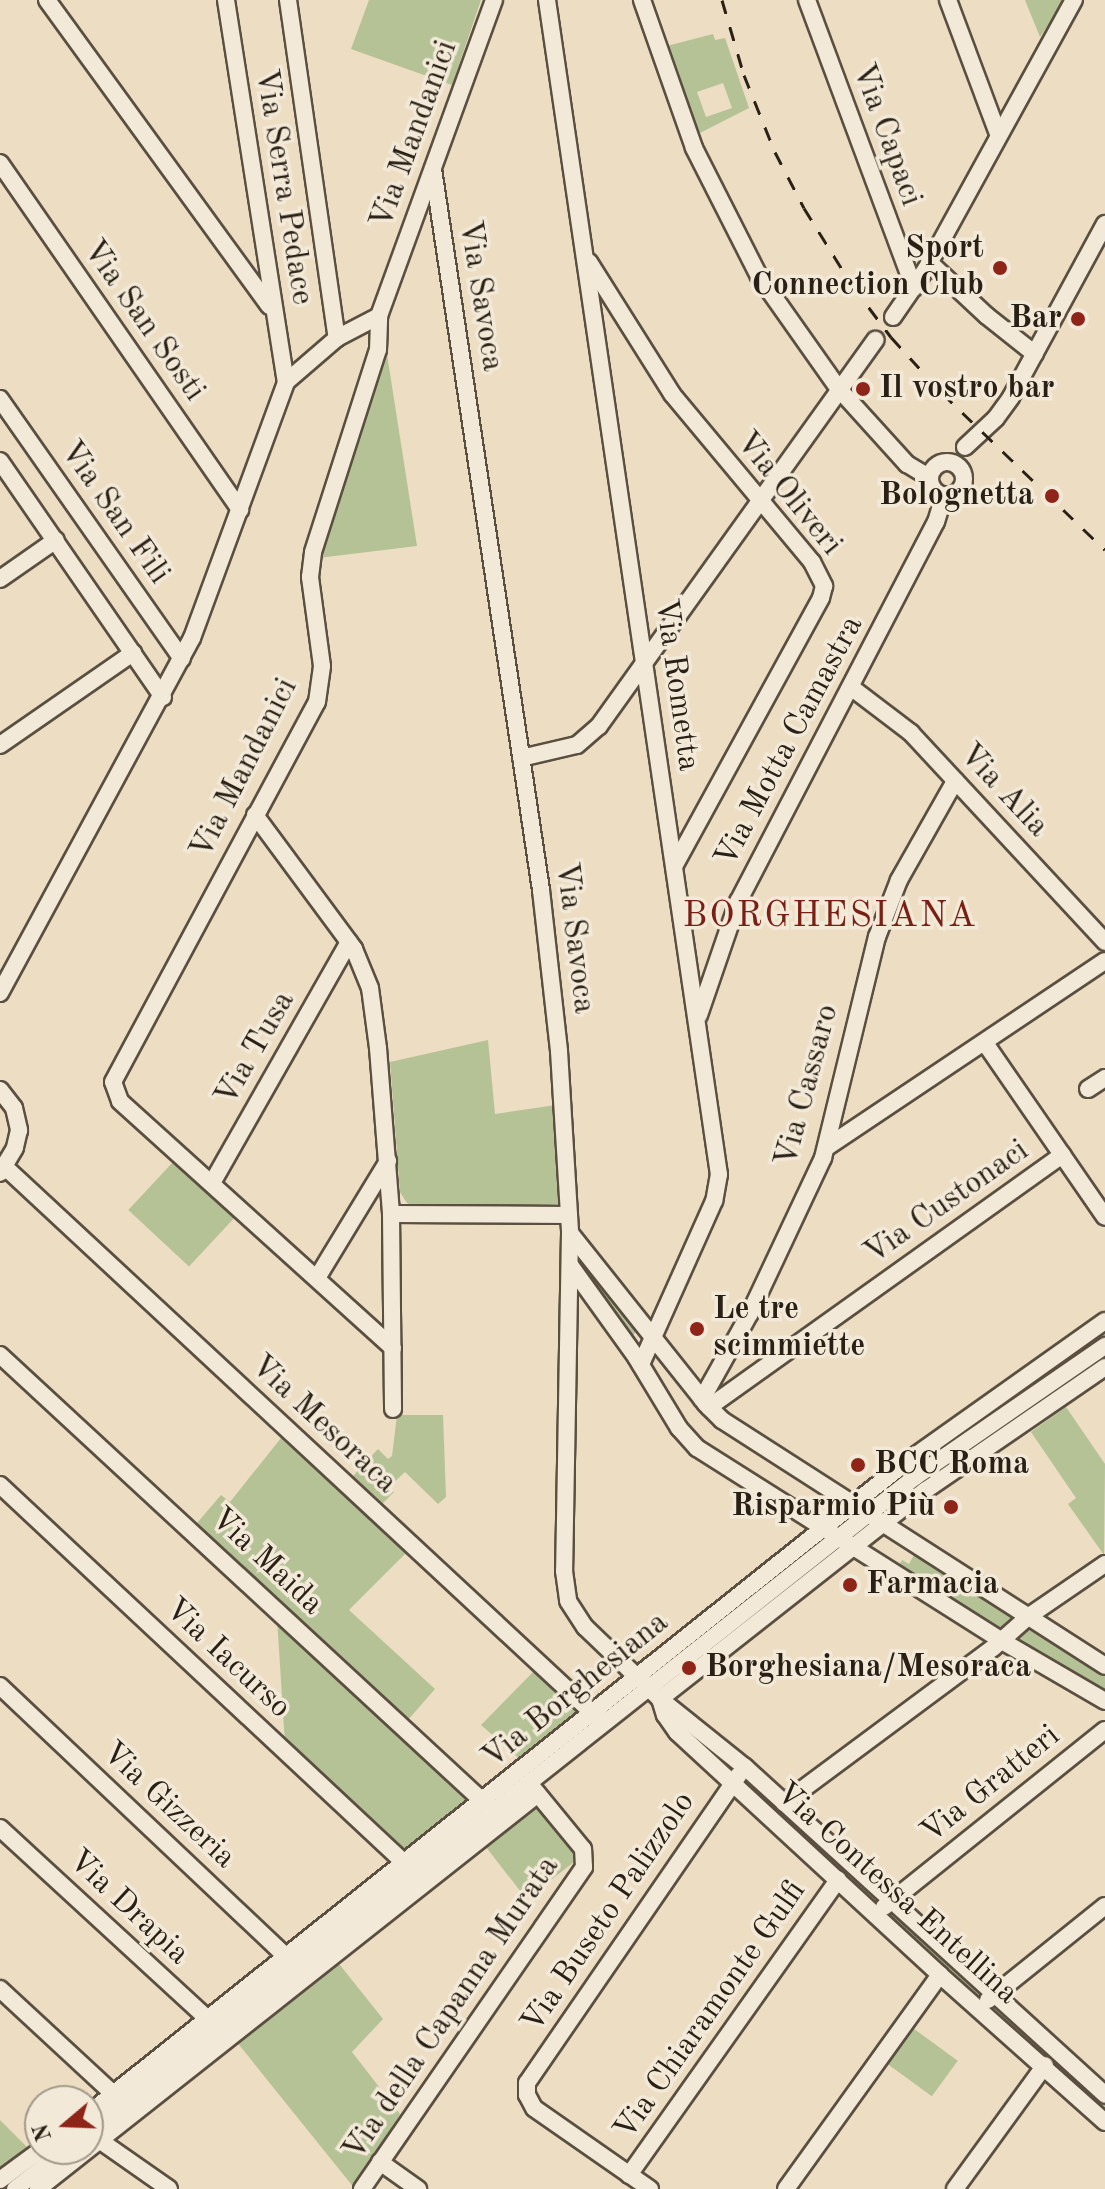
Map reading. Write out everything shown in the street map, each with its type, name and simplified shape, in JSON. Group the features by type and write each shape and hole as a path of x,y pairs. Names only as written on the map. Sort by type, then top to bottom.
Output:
{"street":[{"path":"47,0 272,310"},
{"path":"288,0 337,338"},
{"name":"Via Mandanici","path":"393,1348 120,1101 113,1082 319,694 322,666 311,561 378,350 379,316 494,0"},
{"name":"Via Rometta","path":"547,0 717,1154 718,1186 641,1364"},
{"path":"642,0 682,119 723,211 777,305 838,388 907,464 935,470 951,462 961,469"},
{"name":"Via Capaci","path":"807,0 914,288"},
{"path":"948,0 998,134"},
{"path":"893,317 929,262 1074,0"},
{"name":"Via Serra Pedace","path":"225,4 286,382"},
{"name":"Via San Sosti","path":"0,163 240,510"},
{"name":"Via Savoca","path":"433,169 554,998 570,1233 565,1587 580,1622 649,1687"},
{"path":"965,447 961,469 963,486 955,494 944,495 934,489 935,470 1000,414 1105,224"},
{"name":"Via Oliveri","path":"584,254 677,401 815,566 824,590 674,866"},
{"path":"929,262 976,307 1035,354"},
{"path":"0,993 182,659 203,614 286,382 337,338 379,316"},
{"path":"521,758 572,747 586,739 875,340"},
{"name":"Via San Fili","path":"0,399 182,659"},
{"name":"Via San Fili","path":"0,461 163,697"},
{"name":"Via Motta Camastra","path":"698,1020 738,902 852,688 936,522 944,495"},
{"path":"0,579 56,540"},
{"path":"0,745 133,653"},
{"name":"Via Alia","path":"852,688 899,722 1105,942"},
{"name":"Via Cassaro","path":"705,1403 795,1222 827,1147 875,943 899,880 955,781"},
{"path":"255,815 349,942 364,968 372,997 391,1214 393,1409"},
{"name":"Via Tusa","path":"212,1183 349,942"},
{"path":"827,1147 1105,961"},
{"path":"985,1043 1105,1217"},
{"path":"1088,1089 1105,1078"},
{"path":"0,1090 14,1108 19,1130 2,1170"},
{"name":"Via Custonaci","path":"705,1403 1062,1155"},
{"path":"317,1278 388,1161"},
{"name":"Via Mesoraca","path":"2,1170 598,1718"},
{"path":"391,1214 569,1215"},
{"path":"570,1233 705,1403 745,1437 1105,1666"},
{"path":"570,1265 641,1364 679,1428 697,1448 838,1540 1105,1701"},
{"name":"Via Borghesiana","path":"649,1687 852,1506 943,1434 1105,1321"},
{"name":"Via Borghesiana","path":"104,2106 119,2099 598,1718 853,1549 875,1520 939,1459 1105,1346"},
{"name":"Via Maida","path":"0,1355 488,1806"},
{"name":"Via Borghesiana","path":"649,1687 838,1540 875,1520 1105,1367"},
{"name":"Via Iacurso","path":"0,1485 410,1868"},
{"path":"784,1803 1002,1641 1029,1616 1105,1564"},
{"name":"Via Contessa Entellina","path":"649,1687 745,1767 1102,2088"},
{"name":"Via Contessa Entellina","path":"649,1687 673,1728 940,1975 1045,2065 1105,2122"},
{"name":"Via Gizzeria","path":"1,1689 292,1962"},
{"name":"Via Borghesiana","path":"104,2126 534,1789 598,1718"},
{"name":"Via Gratteri","path":"875,1915 1105,1730"},
{"name":"Via Buseto Palizzolo","path":"629,2175 534,2108 527,2095 530,2077 745,1767"},
{"name":"Via Borghesiana","path":"488,1806 534,1789"},
{"name":"Via della Capanna Murata","path":"362,2189 584,1867 583,1849 534,1789"},
{"name":"Via Drapia","path":"0,1828 212,2024"},
{"name":"Via Chiaramonte Gulfi","path":"629,2175 838,1880"},
{"path":"978,2008 1105,1906"},
{"path":"786,2189 940,1975"},
{"path":"0,1989 119,2099"},
{"path":"955,2189 1045,2065"},
{"name":"Via Borghesiana","path":"104,2119 119,2099"},
{"path":"104,2143 169,2189"},
{"path":"380,2162 418,2189"},
{"name":"Via Borghesiana","path":"24,2182 46,2165"},
{"name":"Via Borghesiana","path":"0,2180 24,2182 49,2165"},
{"path":"629,2175 650,2189"}],"green space":[{"path":"369,0 481,0 452,85 351,49"},
{"path":"1025,0 1065,0 1040,37"},
{"path":"713,34 715,40 725,38 749,108 698,134 667,46","holes":["723,83 732,108 706,117 697,92"]},
{"path":"386,348 417,546 318,558"},
{"path":"488,1040 495,1114 556,1105 560,1206 415,1207 407,1203 400,1192 390,1062"},
{"path":"174,1161 235,1218 189,1267 128,1210"},
{"path":"581,1258 637,1330 632,1337 627,1338 581,1270 578,1259"},
{"path":"1066,1407 1105,1464 1104,1555 1068,1504 1076,1498 1031,1432"},
{"path":"397,1415 443,1415 446,1497 438,1504 405,1472 389,1487 394,1492 383,1503 353,1476 378,1449 388,1459 392,1456"},
{"path":"281,1438 407,1552 349,1610 435,1689 407,1721 197,1523 221,1495 230,1502"},
{"path":"914,1555 1014,1618 1000,1631 898,1567 902,1560 909,1564"},
{"path":"277,1618 475,1800 404,1853 285,1744"},
{"path":"1026,1624 1105,1674 1105,1698 1009,1640"},
{"path":"534,1671 581,1714 522,1761 481,1725"},
{"path":"750,1781 880,1901 871,1903 745,1785"},
{"path":"537,1802 580,1857 527,1899 483,1844"},
{"path":"889,1908 984,1994 981,1997 886,1916"},
{"path":"336,1960 383,2019 352,2052 400,2114 355,2189 236,2041"},
{"path":"995,2003 1105,2103 1105,2116 992,2012 990,2006"},
{"path":"910,2026 958,2061 932,2096 884,2062"},
{"path":"0,2120 24,2144 24,2152 0,2169"}],"railway":[{"path":"722,0 744,75 775,152 804,208 852,285 891,337 942,393 1105,550"}],"place":[{"name":"Sport Connection Club","path":"1000,268"},
{"name":"Bar","path":"1078,319"},
{"name":"Il vostro bar","path":"863,389"},
{"name":"Bolognetta","path":"1052,496"},
{"name":"Le tre scimmiette","path":"697,1329"},
{"name":"BCC Roma","path":"858,1465"},
{"name":"Risparmio Più","path":"951,1507"},
{"name":"Farmacia","path":"850,1585"},
{"name":"Borghesiana/Mesoraca","path":"689,1668"}],"district":[{"name":"BORGHESIANA","path":"830,918"}]}
